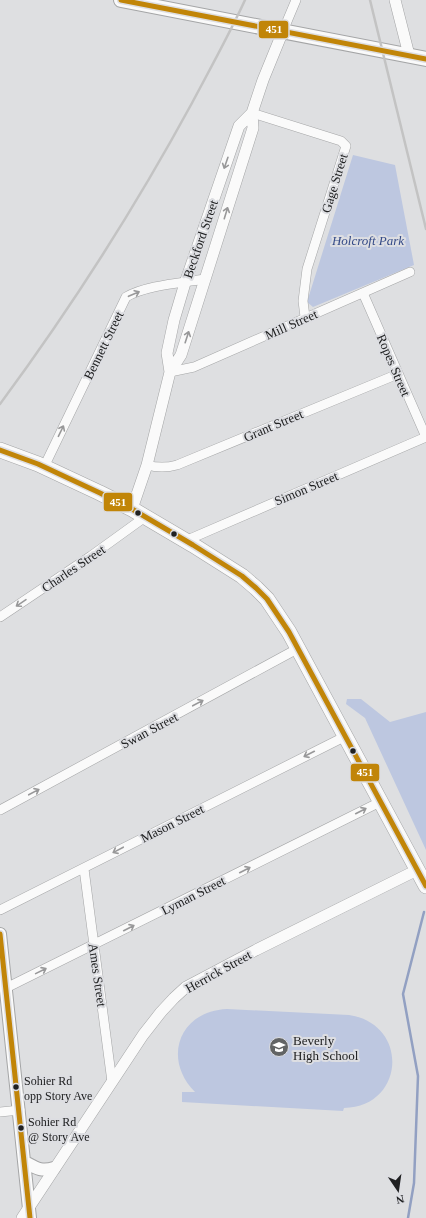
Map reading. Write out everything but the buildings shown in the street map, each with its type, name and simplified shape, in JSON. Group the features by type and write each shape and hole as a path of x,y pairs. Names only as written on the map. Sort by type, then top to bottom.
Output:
{"highway":[{"path":"0,450 44,466 132,509 242,576 262,593 282,621 426,886"}],"main road":[{"path":"121,0 426,59"},
{"path":"0,934 1,955 20,1110 30,1212"},
{"path":"25,1162 46,1171 54,1168"}],"street":[{"path":"283,31 296,0"},
{"path":"395,0 409,55"},
{"name":"Beckford Street","path":"132,509 147,465 170,372 181,355 253,128 252,113 263,80 283,31"},
{"name":"Beckford Street","path":"170,372 167,353 174,320 185,283 239,126 252,113"},
{"name":"Gage Street","path":"252,113 341,141 346,146 307,269 303,301 305,317"},
{"name":"Mill Street","path":"170,372 194,366 410,272"},
{"name":"Bennett Street","path":"44,466 126,297 133,293 149,289 205,279"},
{"name":"Ropes Street","path":"364,293 426,437"},
{"name":"Grant Street","path":"147,465 157,468 165,468 177,465 398,374"},
{"name":"Simon Street","path":"185,541 426,437"},
{"name":"Charles Street","path":"0,617 91,556 145,517"},
{"name":"Swan Street","path":"0,810 297,649"},
{"name":"Mason Street","path":"0,910 84,869 133,842 344,736"},
{"name":"Lyman Street","path":"6,988 380,802"},
{"name":"Ames Street","path":"84,869 112,1082"},
{"name":"Herrick Street","path":"22,1218 30,1212 54,1168 143,1035 161,1012 186,987 256,950 418,870"},
{"path":"0,1112 20,1110"}],"green space":[{"name":"Holcroft Park","path":"353,155 395,165 414,265 313,307 307,302"},
{"path":"347,699 361,699 390,722 426,712 426,850 365,718 346,704"},
{"path":"227,1009 349,1015 369,1022 383,1033 390,1048 392,1064 388,1081 379,1094 364,1104 344,1108 343,1111 182,1102 182,1092 195,1092 185,1079 179,1065 178,1052 181,1039 187,1027 197,1018 210,1012"}],"waterway":[{"path":"408,1218 414,1183 418,1076 403,994 424,912"}],"railway":[{"path":"0,404 52,331 125,219 192,103 245,0"},
{"path":"370,0 426,229"}],"transit line":[{"name":"451","path":"121,0 426,59"},
{"name":"451","path":"0,450 38,464 132,509 242,576 267,599 289,632 426,886"},
{"name":"451","path":"0,934 30,1218"}],"place":[{"name":"Beverly High School","path":"279,1047"},
{"name":"Sohier Rd opp Story Ave","path":"16,1087"},
{"name":"Sohier Rd @ Story Ave","path":"21,1128"}]}
